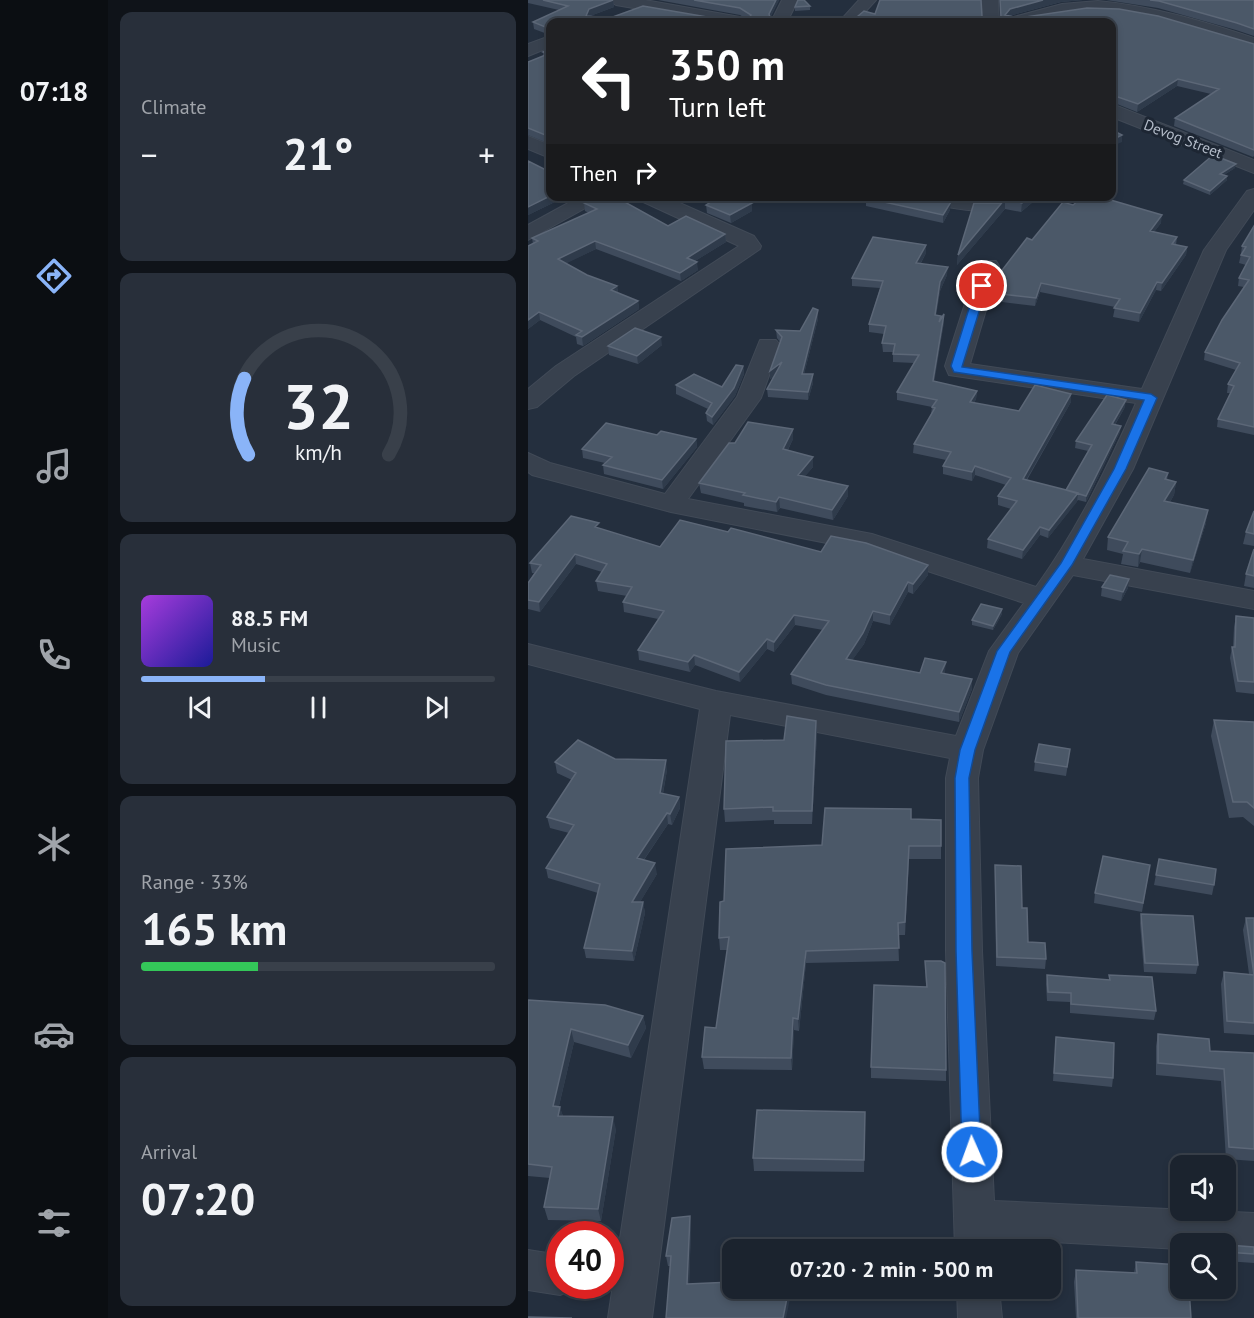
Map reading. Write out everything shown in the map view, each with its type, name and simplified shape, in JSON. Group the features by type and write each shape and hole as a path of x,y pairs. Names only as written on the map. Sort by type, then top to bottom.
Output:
{"street":[{"path":"616,0 717,18"},
{"path":"781,18 790,0"},
{"path":"851,18 868,0"},
{"path":"990,0 991,18"},
{"path":"608,18 641,5"},
{"path":"1028,18 1053,10 1099,6 1156,16 1251,40"},
{"path":"528,36 546,41"},
{"path":"528,51 546,43"},
{"name":"Devog Street","path":"1116,112 1254,167"},
{"path":"1254,195 1215,250 1120,469 1066,565 1004,651 967,750 962,778 964,951 975,1234 1254,1233"},
{"path":"528,234 588,201"},
{"path":"528,402 566,370 749,249 747,241 657,201"},
{"path":"954,201 986,207 993,206 997,201"},
{"path":"988,266 957,366 958,370 1151,398"},
{"path":"670,504 749,398 768,345"},
{"path":"528,461 541,469 670,504 872,543 1041,598"},
{"path":"1066,565 1254,600"},
{"path":"528,654 716,702 967,750"},
{"path":"625,1296 716,702"},
{"path":"528,1270 546,1273"},
{"path":"979,1299 980,1318"}],"building":[{"path":"543,0 613,0 589,9 586,16 610,18 546,18 546,27 533,22 568,6"},
{"path":"694,0 776,0 769,14 770,17 749,18 751,15 740,8"},
{"path":"798,0 804,0 810,6 795,7"},
{"path":"880,0 981,0 982,17 1001,17 1000,0 1043,0 1010,9 1005,15 1019,18 856,18 864,11 875,14"},
{"path":"1150,0 1254,0 1254,29 1159,1"},
{"path":"643,6 713,18 610,18"},
{"path":"1087,8 1119,9 1158,16 1254,44 1254,150 1175,118 1219,89 1178,79 1138,104 1116,96 1116,18 1019,18"},
{"path":"546,55 546,135 528,128 528,62"},
{"path":"1213,155 1236,164 1220,174 1227,176 1210,191 1184,180"},
{"path":"528,161 546,170 546,198 528,207"},
{"path":"587,201 623,201 668,226 686,216 725,234 687,258 697,262 680,273 595,241 558,259 587,275 617,286 611,290 638,301 582,337 576,335 582,331 539,312 528,320 528,246 538,241 532,238 597,209 584,203"},
{"path":"712,201 752,203 730,215 706,205"},
{"path":"880,201 951,202 943,215"},
{"path":"1003,201 958,255 974,203 1001,203"},
{"path":"1078,201 1114,201 1162,215 1150,231 1177,237 1172,244 1187,247 1162,283 1157,282 1140,313 1114,308 1120,299 1041,283 1036,298 1002,294 1004,288 993,287 996,278 1027,238 1032,240 1063,202 1073,205"},
{"path":"1254,226 1254,427 1218,419 1234,386 1228,384 1240,363 1205,352 1222,320 1249,280 1239,278 1250,257 1241,255 1246,247 1242,246"},
{"path":"873,237 926,245 916,263 948,267 940,282 935,315 941,316 939,322 944,314 933,381 977,391 970,402 1019,411 1035,385 1071,394 1023,479 1078,493 1049,530 1040,527 1023,550 988,539 1017,501 998,496 1011,478 975,466 972,472 943,466 951,452 914,444 935,408 932,407 937,400 897,392 919,355 893,354 895,344 882,343 886,326 869,324 883,281 852,278"},
{"path":"813,308 818,310 802,374 813,374 808,392 767,389 782,362 770,371 782,337 776,330 800,331"},
{"path":"635,328 661,337 637,356 608,346"},
{"path":"736,365 743,366 734,388 712,417 706,413 712,403 676,385 694,374 722,387"},
{"path":"1107,395 1126,400 1112,424 1121,426 1086,496 1066,490 1092,445 1076,441"},
{"path":"748,422 793,429 783,449 813,457 798,475 848,486 832,510 779,497 776,502 699,483 729,443 735,443"},
{"path":"606,423 657,435 661,431 696,439 662,480 603,465 612,457 582,449"},
{"path":"1149,468 1168,473 1165,479 1176,482 1164,501 1208,510 1193,560 1142,549 1139,554 1123,551 1128,542 1108,537"},
{"path":"1254,511 1254,534 1246,532"},
{"path":"571,516 599,523 595,527 660,547 680,520 728,532 731,528 821,552 831,536 866,543 928,565 913,584 908,582 890,615 873,611 863,633 846,659 920,673 925,658 946,662 941,673 972,679 959,712 826,685 791,674 829,621 794,615 774,642 767,639 739,672 694,655 688,662 638,650 664,611 623,602 632,587 596,581 607,564 575,554 539,602 528,600 528,583 541,565 530,563"},
{"path":"1254,549 1254,576 1246,574"},
{"path":"1110,575 1129,579 1123,592 1102,587"},
{"path":"981,604 1002,609 993,626 972,620"},
{"path":"1236,616 1254,618 1254,682 1238,681 1232,647 1235,647"},
{"path":"787,716 816,721 812,811 773,811 773,807 724,809 726,741 784,740"},
{"path":"1214,720 1254,722 1254,808 1247,802 1233,802"},
{"path":"578,740 615,759 666,760 660,793 679,797 670,814 667,813 637,858 655,863 632,902 643,902 632,951 584,948 600,884 546,868 574,825 547,817 576,773 555,762"},
{"path":"1039,744 1070,749 1067,767 1035,762"},
{"path":"825,808 911,809 911,819 941,820 941,846 909,846 905,922 898,923 899,948 806,951 798,1019 793,1018 791,1058 702,1057 705,1027 716,1028 729,937 719,938 720,902 724,901 726,849 822,845"},
{"path":"1103,856 1150,865 1143,903 1095,893"},
{"path":"1159,859 1216,869 1214,885 1156,875"},
{"path":"995,865 1021,866 1022,908 1027,908 1028,942 1045,943 1046,959 997,957"},
{"path":"1141,914 1193,916 1198,965 1145,963"},
{"path":"1246,918 1254,918 1254,975"},
{"path":"925,961 945,963 946,1070 871,1067 874,985 927,987"},
{"path":"1224,972 1254,975 1254,1023 1227,1021"},
{"path":"1047,975 1110,980 1109,975 1152,977 1156,1011 1071,1004 1071,993 1048,992"},
{"path":"528,1000 605,1005 643,1016 628,1045 571,1029 553,1106 560,1107 558,1116 613,1117 598,1209 544,1207 552,1167 528,1164"},
{"path":"1158,1034 1209,1039 1210,1051 1254,1053 1254,1149 1229,1147 1224,1069 1158,1063"},
{"path":"1056,1037 1114,1043 1113,1078 1054,1073"},
{"path":"757,1110 865,1112 864,1160 753,1158"},
{"path":"690,1216 687,1284 722,1282 722,1299 787,1299 783,1318 666,1318 671,1256 666,1256 672,1218"},
{"path":"1236,1246 1254,1247 1254,1254 1236,1253"},
{"path":"1136,1262 1170,1264 1170,1299 1190,1299 1191,1318 1078,1318 1076,1270 1137,1273"}],"route":[{"path":"972,1152 964,951 962,778 967,750 1004,651 1023,621 1066,565 1120,469 1151,398 958,370 957,366 982,286"}]}
